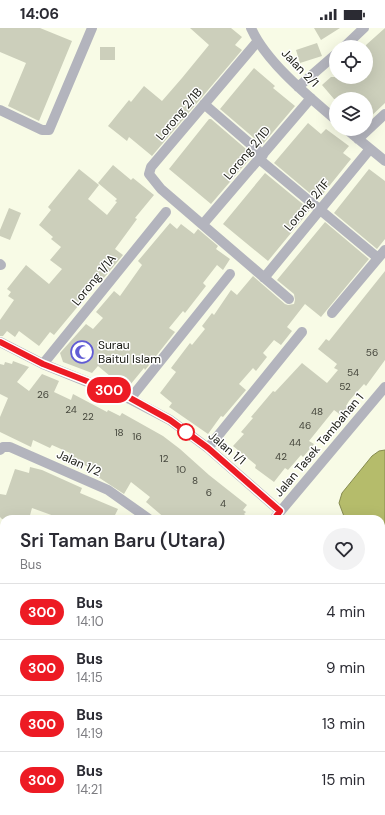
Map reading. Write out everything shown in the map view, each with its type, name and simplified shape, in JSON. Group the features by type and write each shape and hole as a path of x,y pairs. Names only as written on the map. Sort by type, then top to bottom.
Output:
{"street":[{"path":"0,110 42,130 49,130 92,28"},
{"name":"Jalan 2/1","path":"251,28 257,42 298,87 329,114"},
{"path":"351,40 364,28"},
{"name":"Lorong 2/1B","path":"203,224 162,189 150,174 151,167 257,42"},
{"path":"298,87 329,60"},
{"name":"Lorong 2/1D","path":"203,224 311,98"},
{"path":"204,104 320,210 382,254 332,313"},
{"path":"358,139 385,114"},
{"path":"354,136 385,161"},
{"name":"Lorong 2/1F","path":"264,278 370,149"},
{"name":"Lorong 1/1A","path":"43,364 166,212"},
{"path":"203,224 289,299"},
{"path":"130,398 230,274"},
{"path":"208,448 302,332"},
{"name":"Jalan 1/1","path":"0,342 43,364 130,398 170,420 208,448 280,511"},
{"name":"Jalan Tasek Tambahan 1","path":"277,515 385,387"},
{"name":"Jalan 1/2","path":"0,450 4,446 10,447 108,490 140,515"}],"shaded area":[{"path":"385,450 385,515 344,515 339,503 342,493 372,456 379,451"}],"building":[{"path":"0,28 40,28 72,41 39,121 8,106 26,63 0,52"},
{"path":"190,28 231,28 242,37 235,45 242,50 152,156 129,137 127,141 108,126 129,100 131,102 144,86 162,101 182,78 209,45"},
{"path":"314,28 340,28 321,40"},
{"path":"385,28 385,103 373,114 373,92 329,93 322,85 329,79 329,84 373,84 373,40 372,40"},
{"path":"317,43 322,56 300,63 296,50"},
{"path":"100,47 115,47 115,60 100,60"},
{"path":"254,68 275,86 273,88 295,106 262,145 220,109"},
{"path":"209,119 211,119 253,155 211,204 169,169"},
{"path":"308,123 321,134 326,129 329,131 329,136 335,136 349,146 343,153 351,159 318,200 274,163"},
{"path":"113,165 131,180 133,178 154,195 135,218 137,219 115,249 123,255 103,279 99,277 87,291 89,293 54,335 50,332 39,346 19,331 15,337 7,331 3,336 0,336 0,320 14,300 8,296 11,292 7,289 26,265 49,284 62,269 50,260 61,247 51,239 53,237 39,225 51,210 48,207 79,169 99,185 88,199 107,215 117,202 115,201 117,199 98,183"},
{"path":"369,169 385,181 385,239 377,249 334,213"},
{"path":"265,173 310,210 268,261 223,224"},
{"path":"9,208 21,213 10,240 0,236 0,230"},
{"path":"325,222 369,259 321,317 305,304 287,327 292,331 281,345 274,340 263,353 267,357 256,371 253,368 239,384 246,390 223,417 221,416 208,434 169,407 172,403 160,393 176,372 171,368 190,343 192,345 205,329 202,326 212,313 214,315 231,290 237,295 253,276 285,304 294,304 294,294 277,280"},
{"path":"170,223 177,229 181,224 194,234 198,229 218,246 216,249 230,259 223,270 217,265 203,283 206,286 185,313 183,311 169,328 175,332 145,370 144,368 130,385 120,377 116,381 98,366 92,373 63,362 60,353 86,324 93,329 103,318 96,312 114,291 120,296 142,265 138,261"},
{"path":"385,271 385,360 366,386 364,384 349,401 346,406 349,408 342,416 334,410 309,441 314,444 303,457 301,455 288,470 285,468 274,482 255,468 256,465 233,446 244,434 241,432 253,418 251,417 273,391 275,392 302,363 327,383 338,370 334,368 337,364 318,349 326,339 329,341"},
{"path":"13,361 29,367 17,382 29,391 42,374 59,381 54,392 71,400 73,394 107,412 108,410 120,416 122,413 163,436 247,505 243,510 246,512 244,514 245,515 161,515 146,502 150,497 131,482 124,494 98,477 101,472 84,465 82,470 66,463 70,453 52,445 50,448 33,440 31,447 0,432 0,417 8,398 0,394 0,364 4,365 5,362 12,364"},
{"path":"30,467 42,470 82,488 80,493 118,509 115,515 51,515 32,508 30,515 0,515 0,494 6,495 15,469 29,473"}],"bus line":[{"name":"300","path":"0,342 43,364 130,398 170,420 208,448 280,511 277,515"}],"place":[{"name":"Surau Baitul Islam","path":"82,352"}]}
